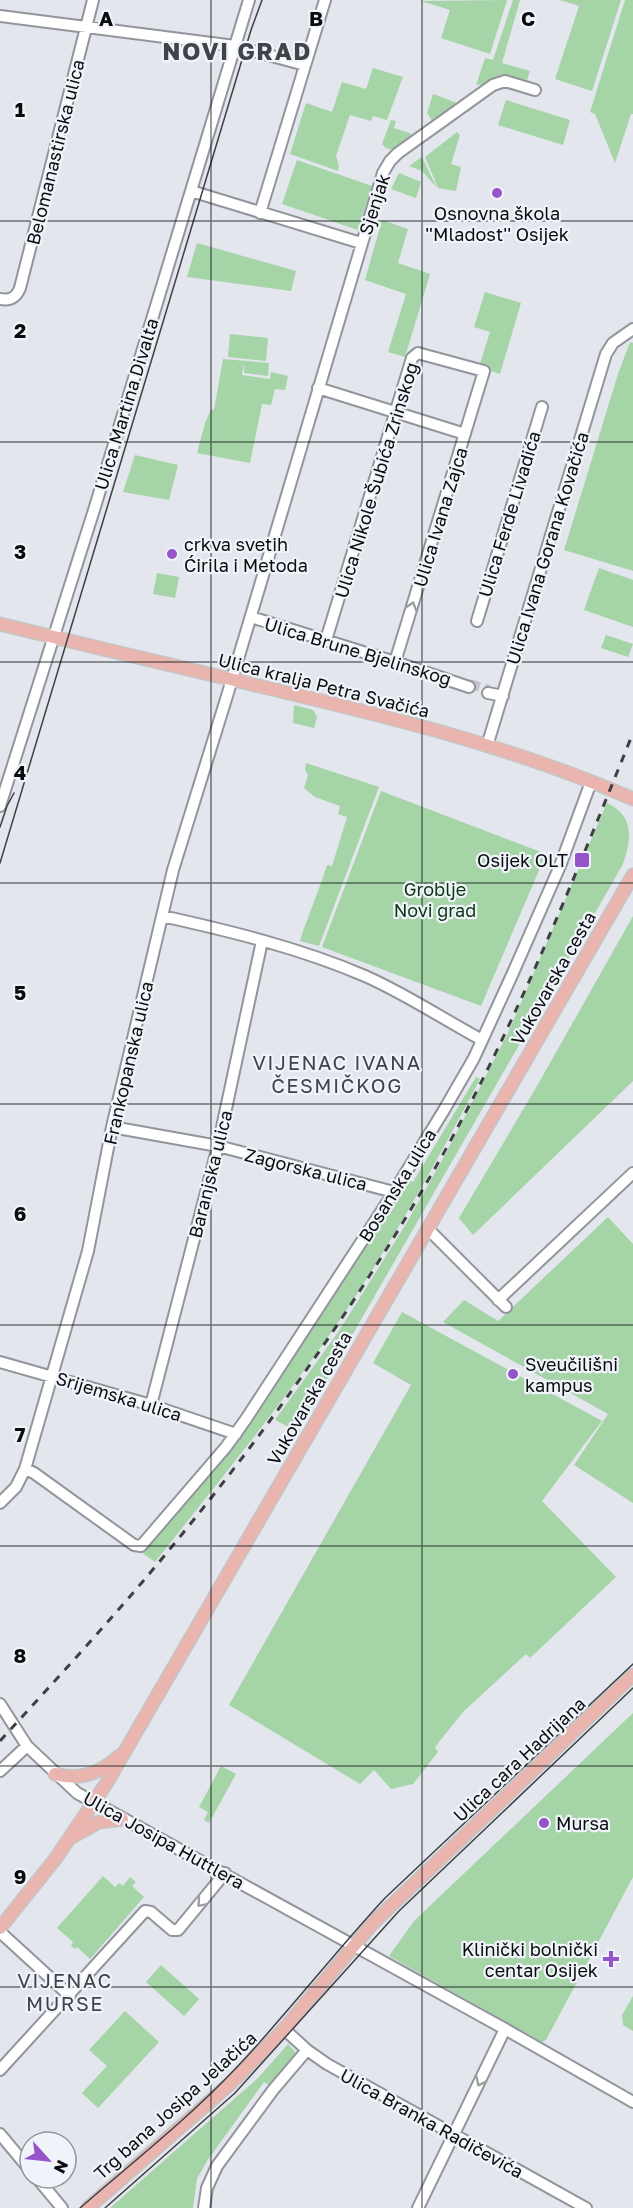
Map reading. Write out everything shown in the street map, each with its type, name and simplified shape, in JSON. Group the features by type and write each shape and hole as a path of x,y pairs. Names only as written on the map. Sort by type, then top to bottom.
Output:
{"main road":[{"name":"Ulica kralja Petra Svačića","path":"0,624 325,701 487,746 632,800"},
{"name":"Vukovarska cesta","path":"0,1930 94,1803 633,875"},
{"name":"Ulica cara Hadrijana","path":"355,1945 374,1922 633,1676"},
{"path":"55,1774 71,1778 97,1771 108,1766 126,1749"},
{"path":"69,1839 99,1822 122,1819"},
{"name":"Trg bana Josipa Jelačića","path":"88,2208 232,2082 284,2029 355,1945"}],"street":[{"name":"Belomanastirska ulica","path":"5,299 15,297 20,288 93,0"},
{"name":"Ulica Martina Divalta","path":"0,806 54,638 249,0"},
{"path":"260,213 325,0"},
{"path":"0,16 235,46 305,64"},
{"name":"Sjenjak","path":"191,191 361,243 383,173 394,157 465,104 499,82 505,81 535,90"},
{"name":"Frankopanska ulica","path":"0,1503 16,1487 25,1469 88,1251 112,1127 173,870 251,617 361,243"},
{"name":"Ulica Ivana Gorana Kovačića","path":"487,746 493,693 608,351 613,343 633,329"},
{"name":"Ulica Nikole Šubića Zrinskog","path":"326,640 412,358 418,353 484,371"},
{"name":"Ulica Ivana Zajca","path":"395,662 484,371"},
{"path":"318,388 465,434"},
{"name":"Ulica Ferde Livadića","path":"477,621 542,407"},
{"name":"Ulica Brune Bjelinskog","path":"251,617 468,685"},
{"name":"Bosanska ulica","path":"25,1469 34,1473 137,1546 141,1546 236,1434 394,1192 449,1102 482,1040 552,885 591,783"},
{"path":"162,916 262,941 366,976 417,1002 482,1040"},
{"name":"Baranjska ulica","path":"151,1405 218,1146 262,941"},
{"name":"Zagorska ulica","path":"112,1127 218,1146 394,1192"},
{"path":"428,1229 502,1304 633,1173"},
{"name":"Srijemska ulica","path":"0,1362 151,1405 236,1434"},
{"name":"Ulica Josipa Huttlera","path":"1,1708 27,1746 55,1774 94,1803 506,2029"},
{"path":"0,1771 27,1746"},
{"path":"0,2070 70,1996 145,1911 151,1912 175,1931 225,1873"},
{"path":"0,1930 70,1996"},
{"name":"Ulica Branka Radičevića","path":"284,2029 327,2064 586,2208"},
{"path":"418,2208 506,2029 633,2102"},
{"path":"204,2208 207,2188 217,2166 273,2090 307,2050"},
{"path":"0,2134 18,2156"},
{"path":"47,2190 62,2208"}],"green space":[{"path":"507,0 490,54 441,38 450,10 421,1"},
{"path":"513,0 520,0 502,63 530,71 527,80 500,75 485,84 476,85 485,58 493,60"},
{"path":"560,0 621,0 592,91 555,79 579,6"},
{"path":"625,0 633,0 633,114 631,114 615,163 595,114 590,112"},
{"path":"373,68 403,77 387,120 373,116 371,121 350,115 336,156 338,171 290,154 306,103 332,112 342,82 366,89"},
{"path":"433,94 457,103 433,122 427,113"},
{"path":"506,100 570,120 563,145 498,125"},
{"path":"391,120 396,121 394,128 412,134 392,150 382,144"},
{"path":"457,132 460,135 451,164 461,167 456,191 438,188 425,157"},
{"path":"422,157 437,188 422,171 409,166"},
{"path":"297,160 372,186 358,230 282,204"},
{"path":"399,173 421,182 416,198 391,189"},
{"path":"382,220 408,229 398,263 430,274 405,357 388,352 406,294 365,280"},
{"path":"197,243 296,271 291,291 187,277"},
{"path":"485,292 521,303 500,374 479,367 490,332 474,327"},
{"path":"230,334 268,338 266,361 228,357"},
{"path":"630,342 633,343 633,571 564,550"},
{"path":"223,359 269,363 268,376 244,373 244,363 242,375 270,379 271,372 288,376 285,390 275,389 271,405 262,404 250,463 197,453 205,423 211,409 214,410"},
{"path":"135,455 178,465 169,500 123,492"},
{"path":"599,568 633,580 633,627 584,610"},
{"path":"157,573 179,577 175,598 153,594"},
{"path":"606,635 633,644 628,657 601,648"},
{"path":"294,705 313,710 317,717 314,728 293,723"},
{"path":"306,763 379,787 319,946 300,941 327,865 332,866 347,817 338,814 340,806 315,797 304,788 308,775 305,770"},
{"name":"Groblje Novi grad","path":"381,791 546,854 481,1006 322,947"},
{"path":"607,803 622,814 628,828 628,846 622,866 297,1431 275,1420 339,1331 406,1224 446,1153 508,1033"},
{"path":"633,916 633,1081 473,1235 459,1218"},
{"path":"476,1077 480,1079 446,1142 393,1236 355,1297 270,1417 155,1562 141,1552 224,1455 406,1178 413,1182"},
{"path":"608,1217 633,1244 633,1503 574,1465 608,1414 443,1322 464,1300 498,1321"},
{"path":"402,1312 602,1421 542,1501 616,1577 530,1658 526,1654 463,1712 435,1747 438,1752 413,1784 391,1789 374,1770 360,1784 229,1705 411,1385 373,1363"},
{"path":"633,1713 633,1877 546,2040 542,2042 389,1956 414,1921"},
{"path":"221,1766 236,1774 209,1823 204,1820 208,1812 199,1807"},
{"path":"103,1876 115,1887 119,1883 123,1886 130,1877 136,1882 132,1886 144,1897 90,1959 77,1947 75,1949 71,1946 73,1942 57,1928"},
{"path":"161,1965 199,1999 184,2016 146,1982"},
{"path":"633,1996 633,2031 623,2025 622,2015"},
{"path":"125,2011 159,2042 98,2108 82,2093 107,2066 89,2050"},
{"path":"288,2044 298,2055 270,2086 264,2082 207,2161 197,2179 193,2208 110,2208 259,2077"}],"tunnel":[{"path":"470,684 489,690"}],"tram line":[{"path":"0,863 251,30 262,0"},
{"path":"0,827 14,793"},
{"path":"80,2208 219,2086 385,1898 633,1664"},
{"path":"105,2208 235,2093 399,1911 633,1688"}],"railway":[{"path":"0,1741 139,1586 219,1488 320,1350 383,1254 442,1156 496,1053 544,947 633,733"}],"place":[{"name":"Osnovna škola ''Mladost'' Osijek","path":"497,193"},
{"name":"crkva svetih Ćirila i Metoda","path":"172,554"},
{"name":"Osijek OLT","path":"582,860"},
{"name":"Sveučilišni kampus","path":"513,1374"},
{"name":"Mursa","path":"544,1823"},
{"name":"Klinički bolnički centar Osijek","path":"611,1959"}],"district":[{"name":"NOVI GRAD","path":"237,50"},
{"name":"VIJENAC IVANA ČESMIČKOG","path":"337,1074"},
{"name":"VIJENAC MURSE","path":"65,1992"}]}
